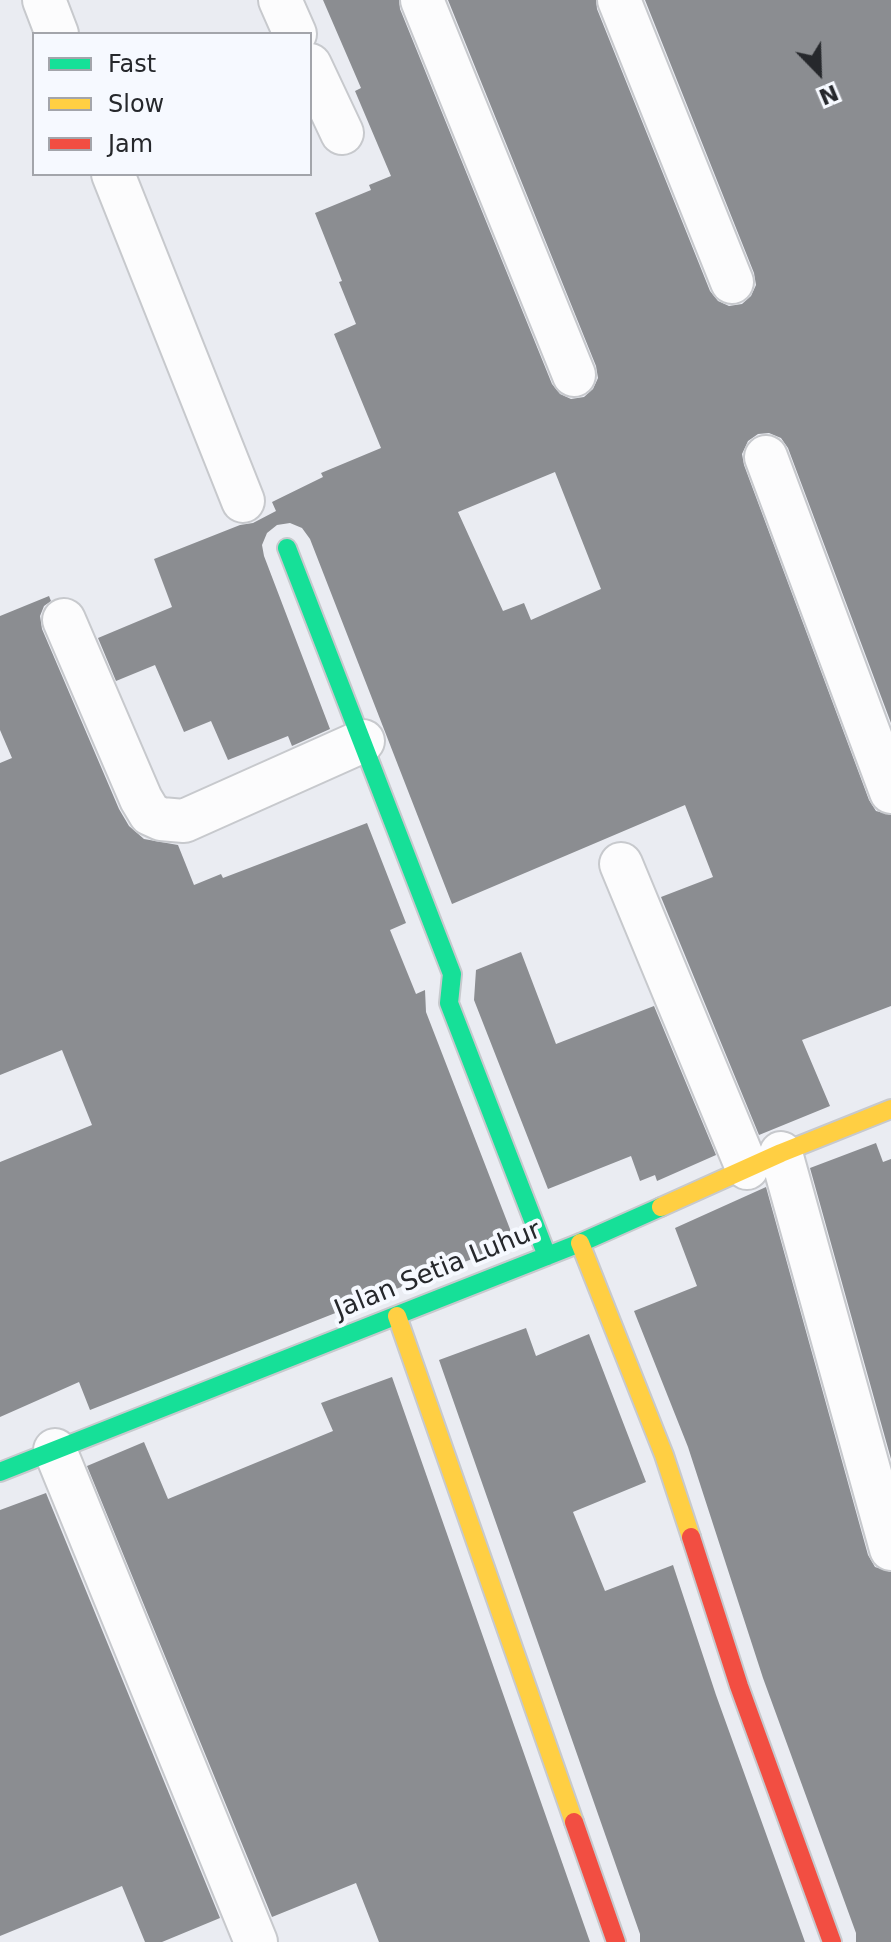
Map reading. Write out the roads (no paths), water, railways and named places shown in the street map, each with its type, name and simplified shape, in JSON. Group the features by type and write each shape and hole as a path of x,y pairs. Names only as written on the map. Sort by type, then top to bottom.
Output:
{"street":[{"path":"44,0 56,32"},
{"path":"280,0 294,32"},
{"path":"422,0 574,375"},
{"path":"619,0 732,282"},
{"path":"312,69 342,133"},
{"path":"114,176 243,501"},
{"path":"766,457 891,792"},
{"path":"287,548 452,974 449,1003 547,1256"},
{"path":"64,620 141,799 150,814 161,819 184,821 363,741"},
{"path":"621,864 764,1161 891,1549"},
{"name":"Jalan Setia Luhur","path":"0,1472 580,1243 764,1161 891,1109"},
{"path":"580,1243 664,1455 739,1686 832,1942"},
{"path":"397,1316 616,1942"},
{"path":"55,1450 256,1942"}]}
